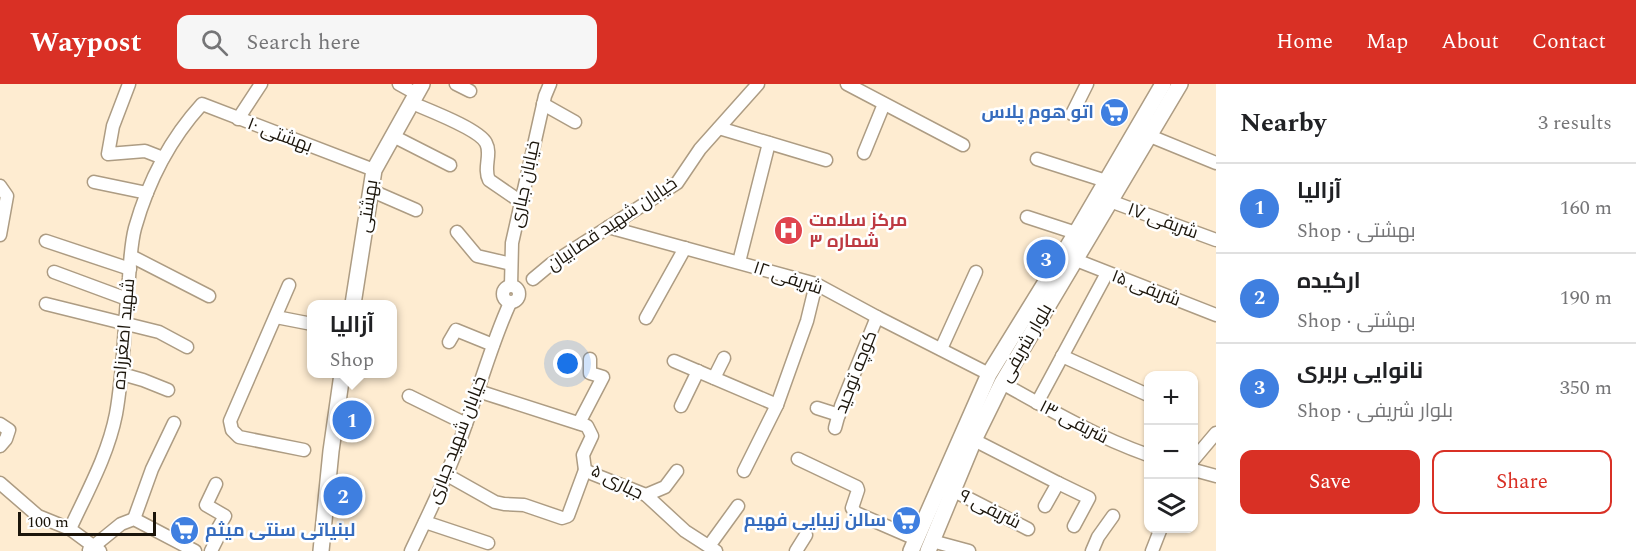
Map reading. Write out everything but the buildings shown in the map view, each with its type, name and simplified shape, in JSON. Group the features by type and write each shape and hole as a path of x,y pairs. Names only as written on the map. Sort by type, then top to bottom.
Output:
{"main road":[{"name":"بلوار شریفی","path":"914,545 938,505 989,374 1076,233 1162,84"},
{"name":"بلوار شریفی","path":"930,546 938,505 952,490 1002,383 1180,84"},
{"name":"بهشتی","path":"354,300 374,170 417,94"},
{"path":"321,551 341,378"}],"street":[{"path":"129,84 113,126 108,154 145,151 163,158"},
{"path":"238,119 261,84"},
{"path":"399,84 483,138 488,148 489,180 520,202"},
{"path":"456,84 470,91"},
{"name":"خیابان جباری","path":"498,327 512,294 512,243 543,104 550,84"},
{"path":"847,84 963,145"},
{"path":"1072,114 1087,84"},
{"name":"خیابان شهید قصابیان","path":"512,294 551,264 676,183 700,149 754,85"},
{"name":"بهشتی ۱۰","path":"191,116 202,104 374,170"},
{"path":"543,104 575,122"},
{"path":"864,153 884,104"},
{"name":"شهید اصغرزاده","path":"70,529 103,458 115,416 122,374 124,324 134,229 157,167 191,116"},
{"path":"719,128 826,160"},
{"path":"1150,135 1216,163"},
{"path":"393,136 450,165"},
{"path":"739,262 769,143"},
{"path":"1037,159 1106,181"},
{"path":"94,182 147,193"},
{"path":"0,186 8,196 0,235"},
{"path":"370,190 417,210"},
{"name":"شریفی ۱۷","path":"1110,201 1216,240"},
{"path":"1027,217 1076,233"},
{"name":"شریفی ۱۲","path":"608,227 816,284 989,374"},
{"path":"457,232 477,256 511,264"},
{"path":"46,241 130,263 209,296"},
{"path":"646,318 685,248"},
{"name":"شریفی ۱۵","path":"1076,260 1216,315"},
{"path":"941,349 976,272"},
{"path":"54,273 127,299"},
{"path":"1037,403 1107,273"},
{"path":"744,471 777,405 807,321 816,284"},
{"path":"289,285 230,421 232,430 239,436 304,450"},
{"path":"46,304 159,332 187,347"},
{"path":"276,317 307,323"},
{"name":"کوچه توحید","path":"835,428 877,317"},
{"name":"خیابان شهید جباری","path":"411,551 447,476 478,391 498,327"},
{"path":"449,342 456,330 493,345"},
{"path":"1062,356 1144,393"},
{"path":"714,378 724,358"},
{"path":"478,391 579,423 603,377 590,372 590,360"},
{"path":"674,361 777,405"},
{"path":"681,406 698,371"},
{"path":"122,374 168,390"},
{"name":"شریفی ۱۳","path":"1002,383 1117,444 1144,453"},
{"path":"410,396 466,424"},
{"path":"817,408 838,415"},
{"path":"134,519 152,469 174,423"},
{"name":"جباری ۵","path":"579,423 587,426 592,436 583,455 585,470 646,495 685,531 713,549"},
{"path":"0,446 6,439 4,427"},
{"path":"1198,454 1216,434"},
{"path":"974,440 1089,498 1074,526"},
{"path":"798,459 857,487 852,508 856,513 914,545"},
{"path":"447,476 495,502 524,505 562,518 568,516 585,470"},
{"path":"646,495 665,487 677,471"},
{"path":"1198,471 1216,476"},
{"path":"0,483 38,516 70,529 94,549 121,524 134,519 195,551"},
{"path":"1045,507 1058,483"},
{"path":"211,551 219,535 217,530 225,516 206,505 216,484"},
{"name":"شریفی ۹","path":"952,490 1028,529"},
{"path":"713,549 738,506"},
{"path":"1092,551 1098,537 1113,516"},
{"path":"425,522 488,543"},
{"path":"1152,551 1159,533"},
{"path":"796,551 806,535"},
{"path":"930,546 969,551"}],"place":[{"name":"اتو هوم پلاس","path":"1115,112"},
{"name":"مرکز سلامت شماره ۳","path":"788,230"},
{"name":"نانوایی بربری","path":"1046,259"},
{"name":"آزالیا","path":"352,420"},
{"name":"ارکیده","path":"343,496"},
{"name":"سالن زیبایی فهیم","path":"907,520"},
{"name":"لبنیاتی سنتی میثم","path":"184,530"}]}
